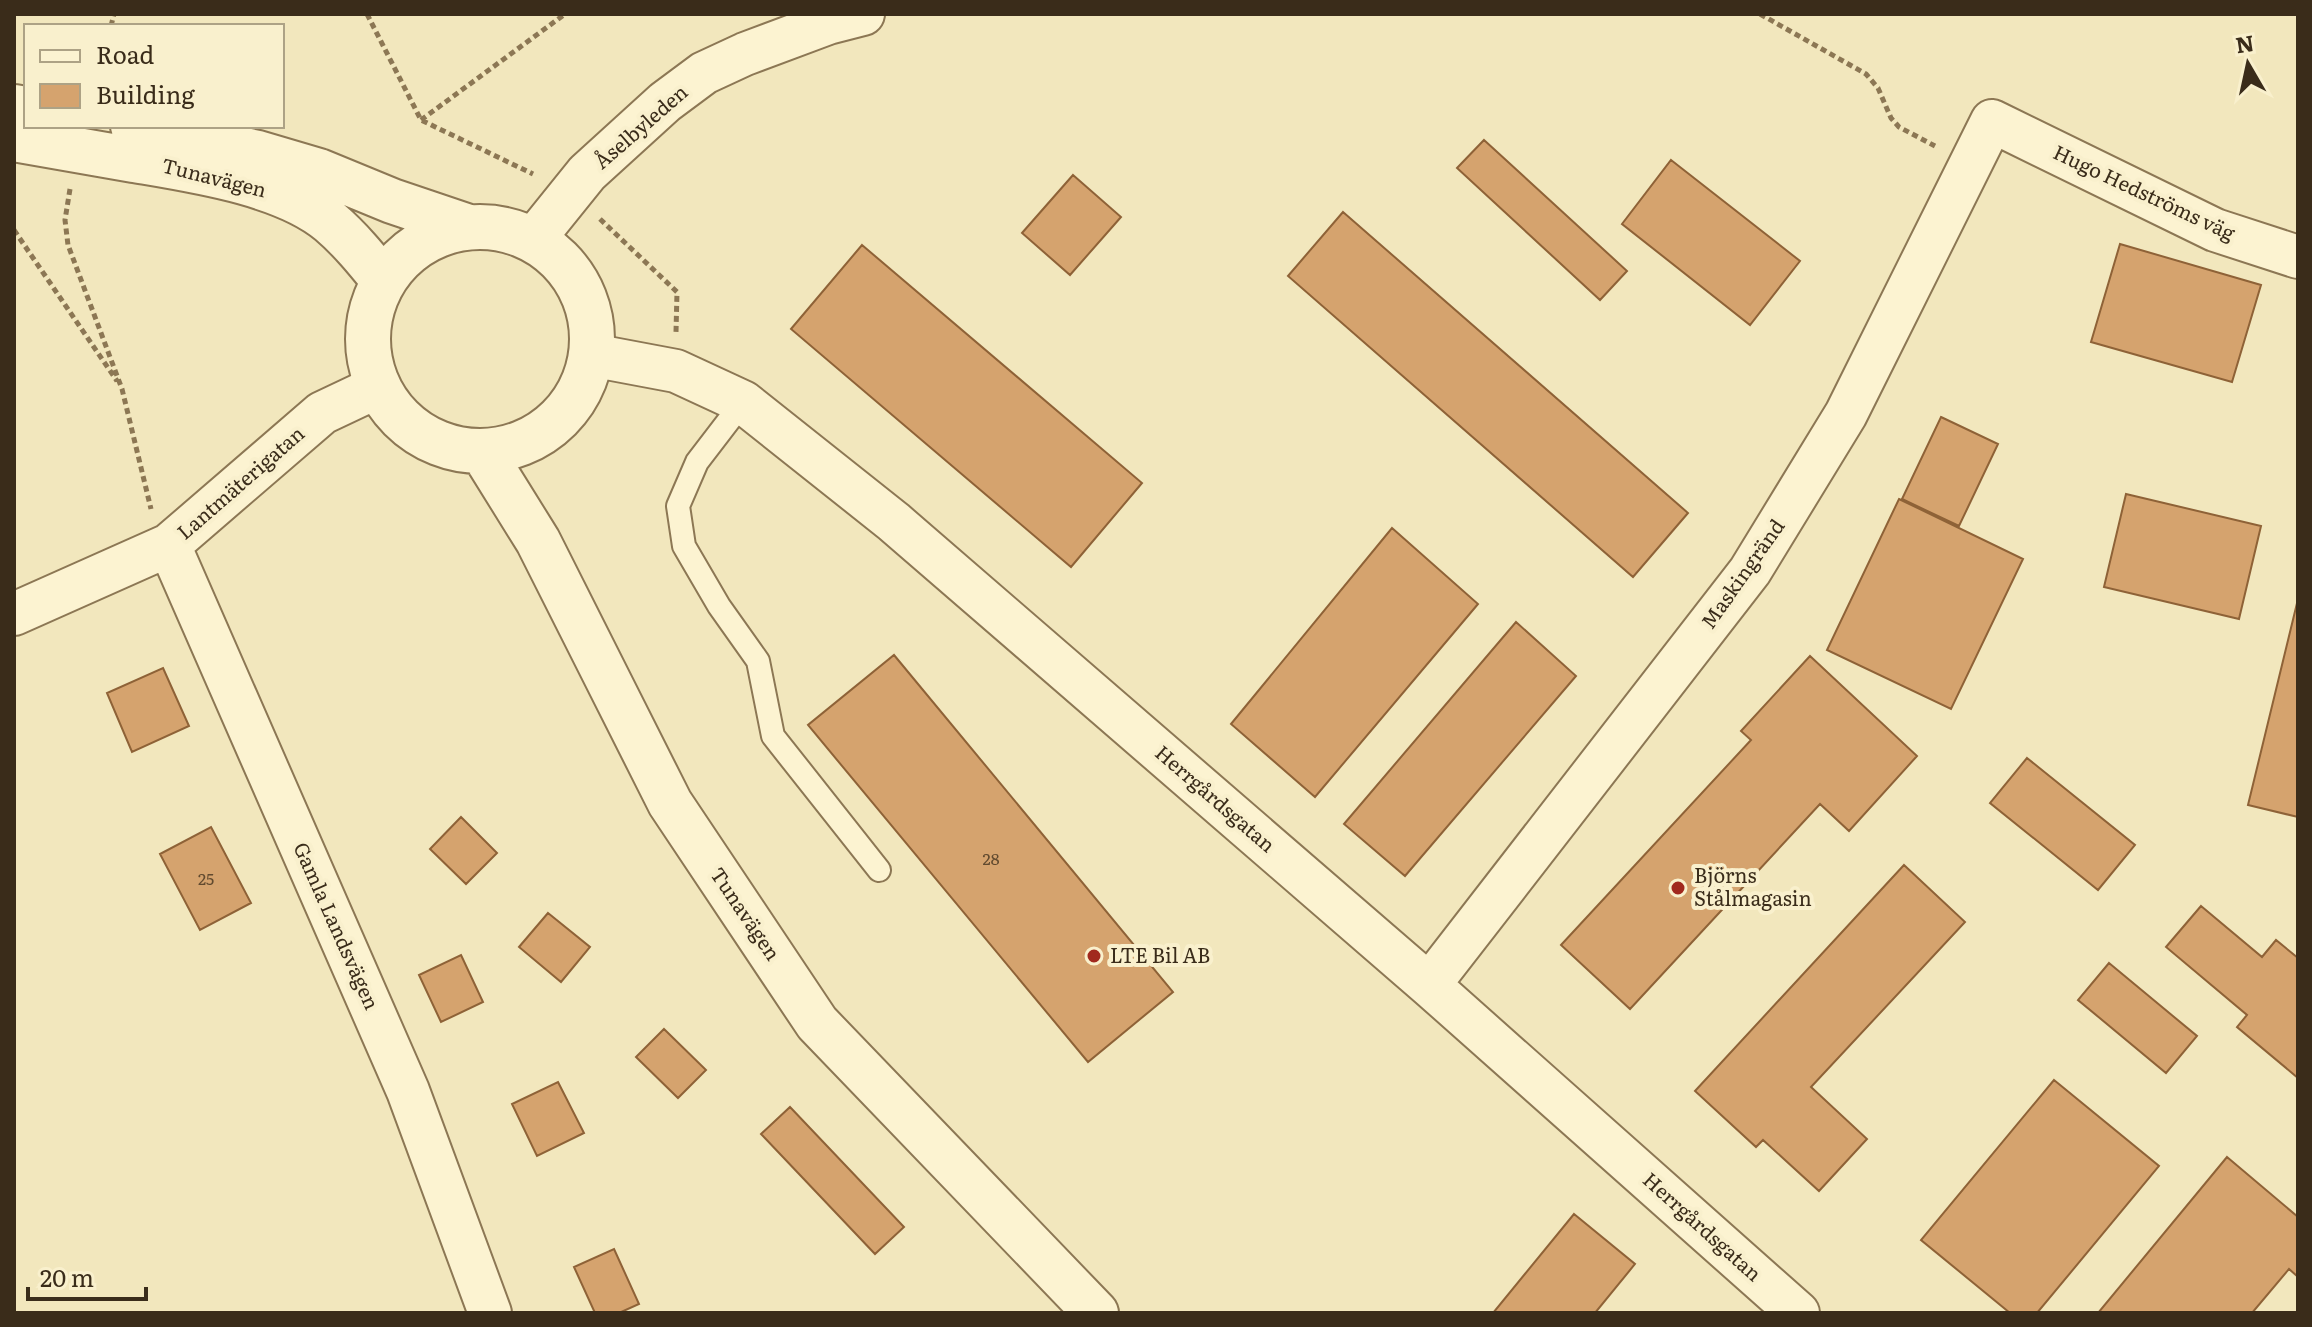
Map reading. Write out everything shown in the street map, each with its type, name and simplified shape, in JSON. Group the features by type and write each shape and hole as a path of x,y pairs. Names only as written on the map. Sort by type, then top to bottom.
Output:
{"street":[{"name":"Åselbyleden","path":"533,240 587,173 665,102 704,73 828,23 863,14"},
{"name":"Maskingränd","path":"1429,985 1750,571 1846,414 1992,121"},
{"name":"Hugo Hedströms väg","path":"1992,121 2215,230 2298,257"},
{"name":"Tunavägen","path":"142,128 258,153 319,171 392,201 469,227"},
{"name":"Tunavägen","path":"14,139 169,166 277,194 328,221 362,253 384,281"},
{"path":"469,227 502,229 533,240 560,261 580,288 591,321 591,355 582,386 566,412 554,423 542,433 513,446 482,451 450,448 420,435 396,414 377,387 368,351 370,315 384,281 408,253 436,235 469,227"},
{"name":"Herrgårdsgatan","path":"591,355 676,371 743,402 894,522 1429,985 1798,1313"},
{"name":"Lantmäterigatan","path":"14,614 169,545 322,413 377,387"},
{"name":"Tunavägen","path":"482,451 538,541 670,803 817,1023 1096,1313"},
{"name":"Gamla Landsvägen","path":"169,545 408,1091 490,1313"}],"lane":[{"path":"743,402 697,462 678,506 684,546 719,606 758,661 773,736 879,870"}],"path":[{"path":"421,120 565,14"},
{"path":"1760,14 1866,74 1878,88 1891,118 1899,127 1971,164"},
{"path":"74,175 65,220 68,245 122,389 148,506 169,545"},
{"path":"14,230 122,389"}],"building":[{"path":"1484,140 1627,271 1600,300 1457,168"},
{"path":"1671,160 1800,261 1750,325 1622,224"},
{"path":"1073,175 1121,217 1070,275 1022,233"},
{"path":"1343,212 1688,513 1633,577 1288,276"},
{"path":"2120,244 2261,285 2232,382 2091,342"},
{"path":"862,245 1142,483 1071,567 791,329"},
{"path":"1941,417 1998,444 1959,526 1902,499"},
{"path":"2126,494 2261,526 2239,619 2104,587"},
{"path":"1899,499 2023,559 1951,709 1827,650"},
{"path":"1392,528 1478,604 1315,797 1231,724"},
{"path":"2298,599 2298,817 2248,805"},
{"path":"1516,622 1576,676 1405,876 1344,824"},
{"path":"894,655 1173,992 1088,1062 808,725"},
{"name":"Björns Stålmagasin","path":"1810,656 1917,756 1849,831 1820,804 1630,1009 1561,945 1751,740 1741,731"},
{"path":"163,668 189,726 132,752 107,693"},
{"path":"2027,758 2135,845 2098,890 1990,803"},
{"path":"461,817 497,853 466,884 430,849"},
{"path":"211,827 251,903 200,930 160,854"},
{"path":"1904,865 1965,922 1811,1087 1867,1139 1819,1191 1763,1140 1756,1147 1695,1091"},
{"path":"2201,906 2262,957 2276,940 2298,958 2298,1078 2237,1027 2247,1015 2166,947"},
{"path":"548,913 590,947 561,982 519,947"},
{"path":"461,955 483,1002 441,1022 419,975"},
{"path":"2109,963 2197,1036 2166,1073 2078,1000"},
{"path":"664,1029 706,1070 678,1098 636,1057"},
{"path":"2054,1080 2159,1166 2037,1313 2010,1313 1921,1240"},
{"path":"558,1082 584,1133 537,1156 512,1104"},
{"path":"790,1107 904,1227 875,1254 761,1134"},
{"path":"2227,1157 2298,1217 2297,1276 2289,1269 2252,1313 2098,1313"},
{"path":"1574,1214 1635,1264 1595,1313 1493,1313"},
{"path":"614,1249 639,1304 619,1313 595,1313 574,1267"}],"place":[{"name":"Björns Stålmagasin","path":"1678,888"},
{"name":"LTE Bil AB","path":"1094,956"}]}
